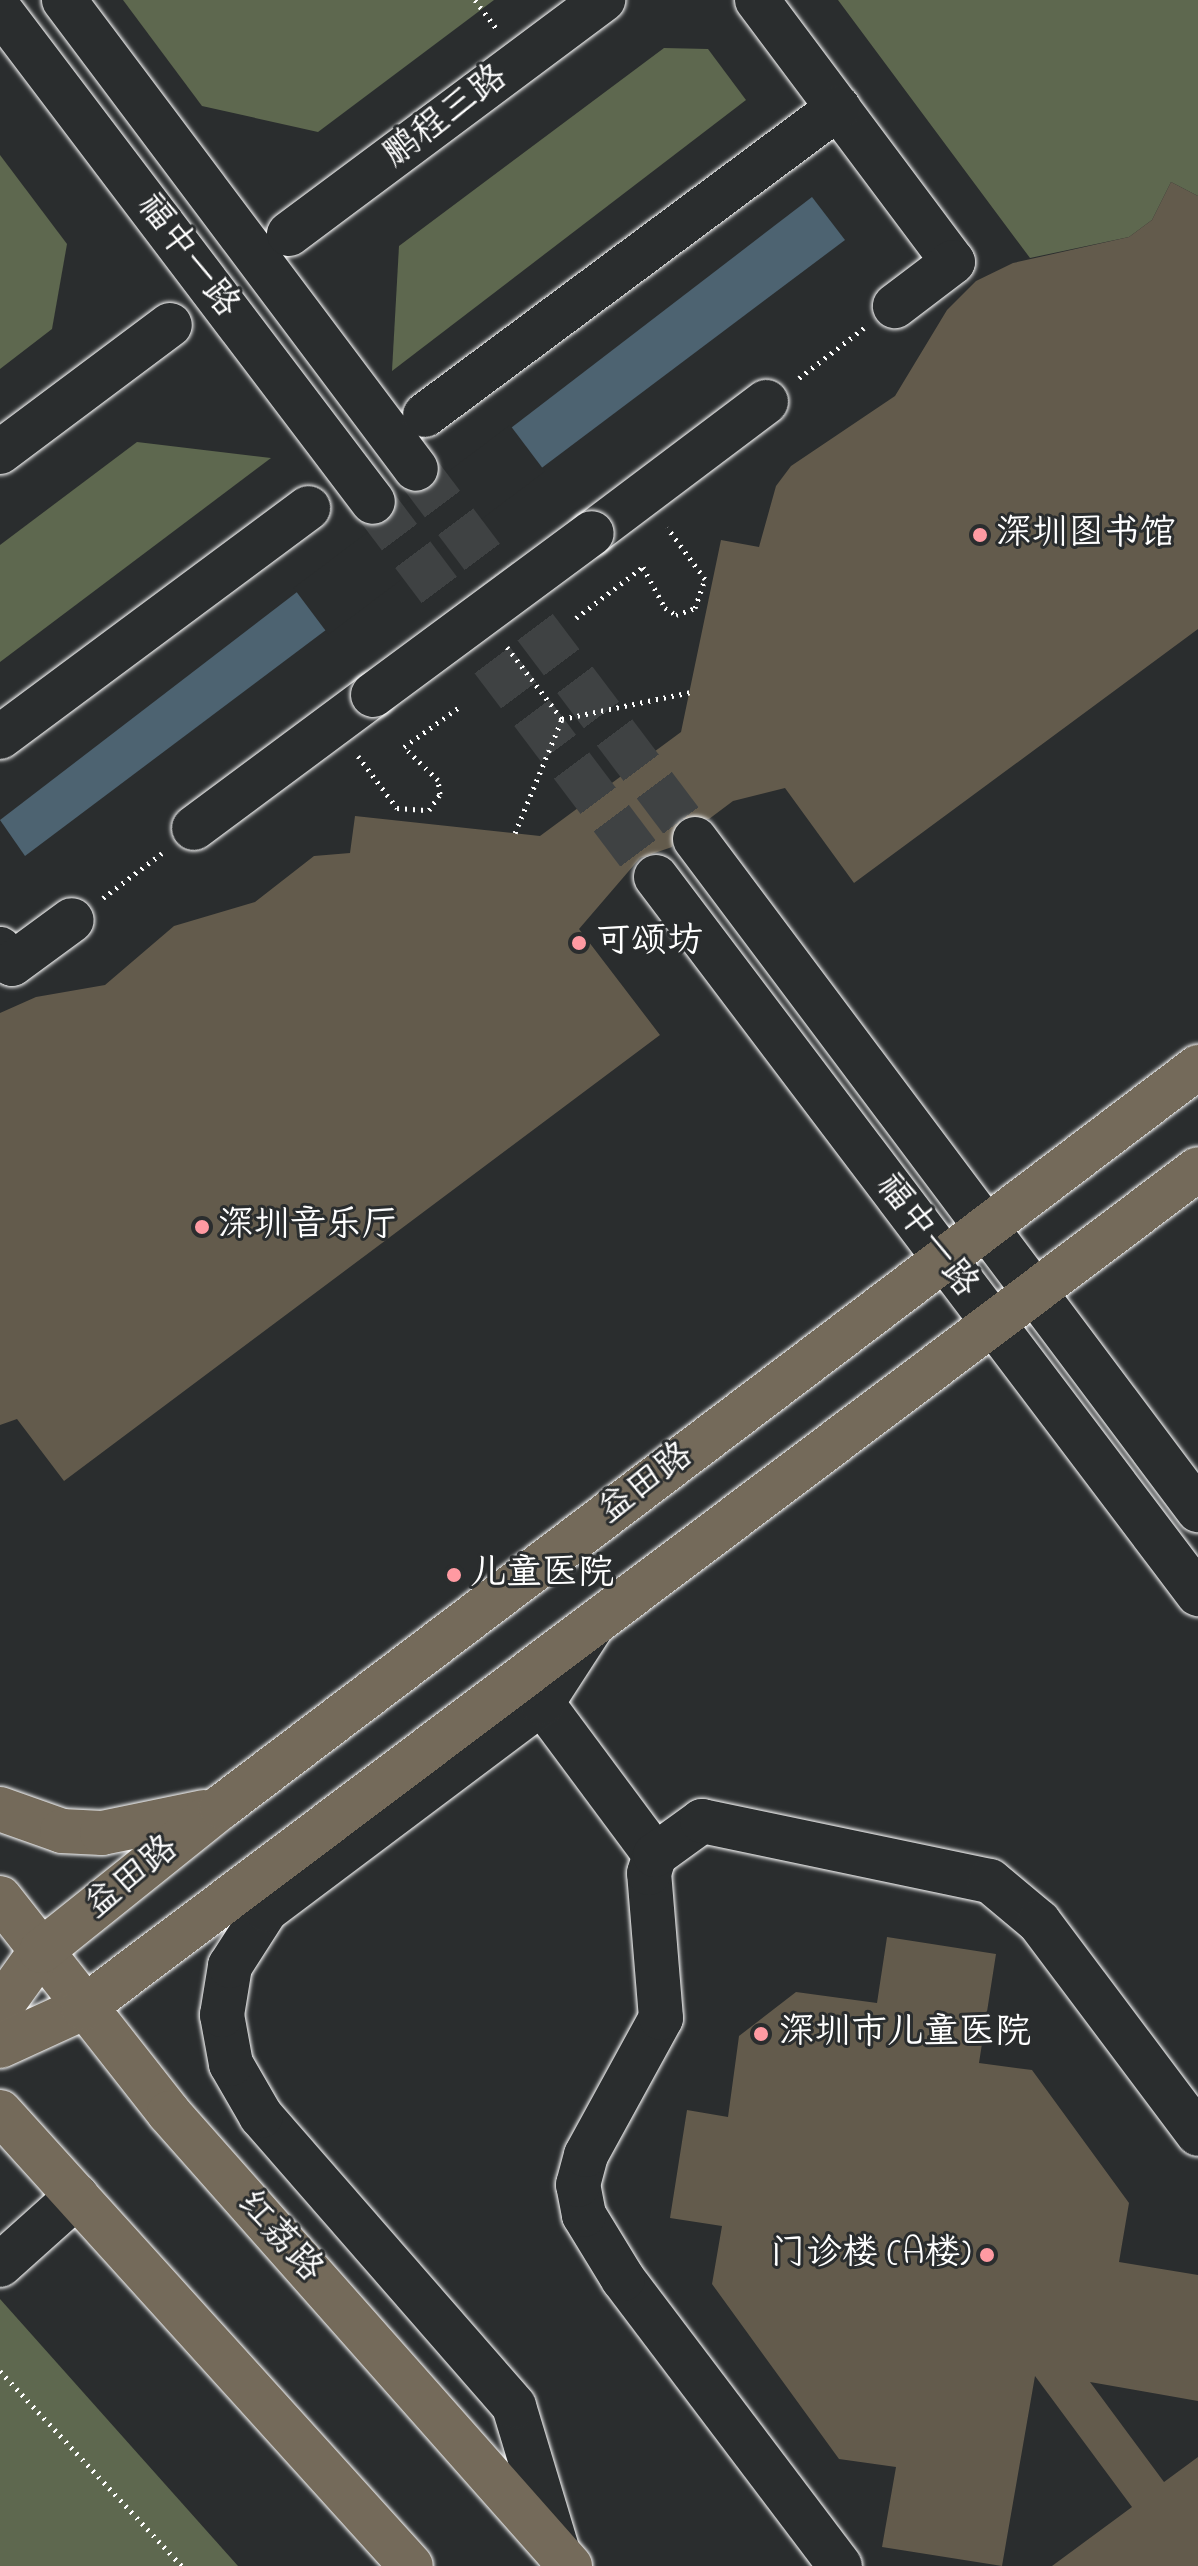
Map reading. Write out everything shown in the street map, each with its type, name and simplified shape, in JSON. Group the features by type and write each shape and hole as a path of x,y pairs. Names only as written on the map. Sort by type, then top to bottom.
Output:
{"main road":[{"name":"益田路","path":"0,2008 41,1951 221,1807 1198,1067"},
{"name":"益田路","path":"0,2046 83,2008 1198,1169"},
{"path":"0,1809 62,1831 102,1833 221,1807"},
{"name":"红荔路","path":"0,1898 83,2008 564,2559"},
{"path":"0,2112 411,2566"}],"street":[{"name":"福中一路","path":"64,0 416,469"},
{"name":"鹏程三路","path":"289,234 603,0"},
{"path":"757,0 953,262 895,306"},
{"name":"福中一路","path":"0,10 373,502"},
{"path":"425,415 838,108"},
{"path":"0,452 170,325"},
{"path":"194,828 766,402"},
{"path":"0,737 308,508"},
{"name":"福中一路","path":"695,839 1198,1510"},
{"name":"福中一路","path":"656,877 1198,1594"},
{"path":"0,949 12,964 72,920"},
{"path":"564,2559 514,2406 261,2116 231,2064 222,2015 238,1946 266,1910 542,1703 595,1623"},
{"path":"542,1703 655,1855"},
{"path":"840,2566 623,2279 584,2215 578,2185 586,2155 661,2018 649,1873 655,1855 702,1821 990,1881 1039,1922 1198,2134"},
{"path":"0,2265 77,2196"}],"path":[{"path":"766,402 895,306"},
{"path":"576,618 643,567 659,588 665,608 684,615 699,603 705,579 643,494"},
{"path":"483,614 562,719"},
{"path":"562,719 691,692"},
{"path":"334,724 397,808 423,811 438,800 438,780 420,768 404,747 458,708"},
{"path":"515,833 562,719"},
{"path":"72,920 194,828"},
{"path":"0,2371 182,2566"}],"green space":[{"path":"123,0 494,0 318,132 202,106"},
{"path":"838,0 1198,0 1198,196 1171,182 1152,220 1129,237 1030,258"},
{"path":"664,48 708,49 746,100 392,371 399,246"},
{"path":"0,155 67,244 52,329 0,369"},
{"path":"137,442 271,458 0,662 0,545"},
{"path":"0,2299 238,2566 0,2566"}],"water":[{"path":"812,197 845,240 25,856 0,820"}],"pier":[{"path":"510,425 545,471 328,634 294,588"}],"building":[{"path":"1171,182 1198,196 1198,629 854,883 785,788 733,801 709,819 681,819 672,847 640,858 579,929 660,1035 64,1481 17,1419 0,1425 0,1013 36,997 105,985 174,926 255,902 314,856 350,853 355,816 540,836 681,732 721,540 759,547 776,486 791,466 895,396 947,310 976,281 1013,263 1129,237 1152,220"},
{"path":"887,1937 996,1954 979,2063 1032,2070 1129,2203 1119,2262 1198,2275 1198,2401 1090,2382 1164,2482 1198,2457 1198,2566 1052,2566 1132,2507 1035,2376 1002,2566 882,2547 896,2467 839,2459 712,2284 722,2226 670,2218 687,2110 728,2117 739,2036 796,1992 877,2003"}],"tunnel":[{"path":"416,469 695,839"},
{"path":"373,502 656,877"}],"place":[{"name":"深圳图书馆","path":"980,535"},
{"name":"可颂坊","path":"579,943"},
{"name":"深圳音乐厅","path":"202,1227"},
{"name":"儿童医院","path":"454,1575"},
{"name":"深圳市儿童医院","path":"761,2034"},
{"name":"门诊楼 (A楼)","path":"987,2255"}]}
